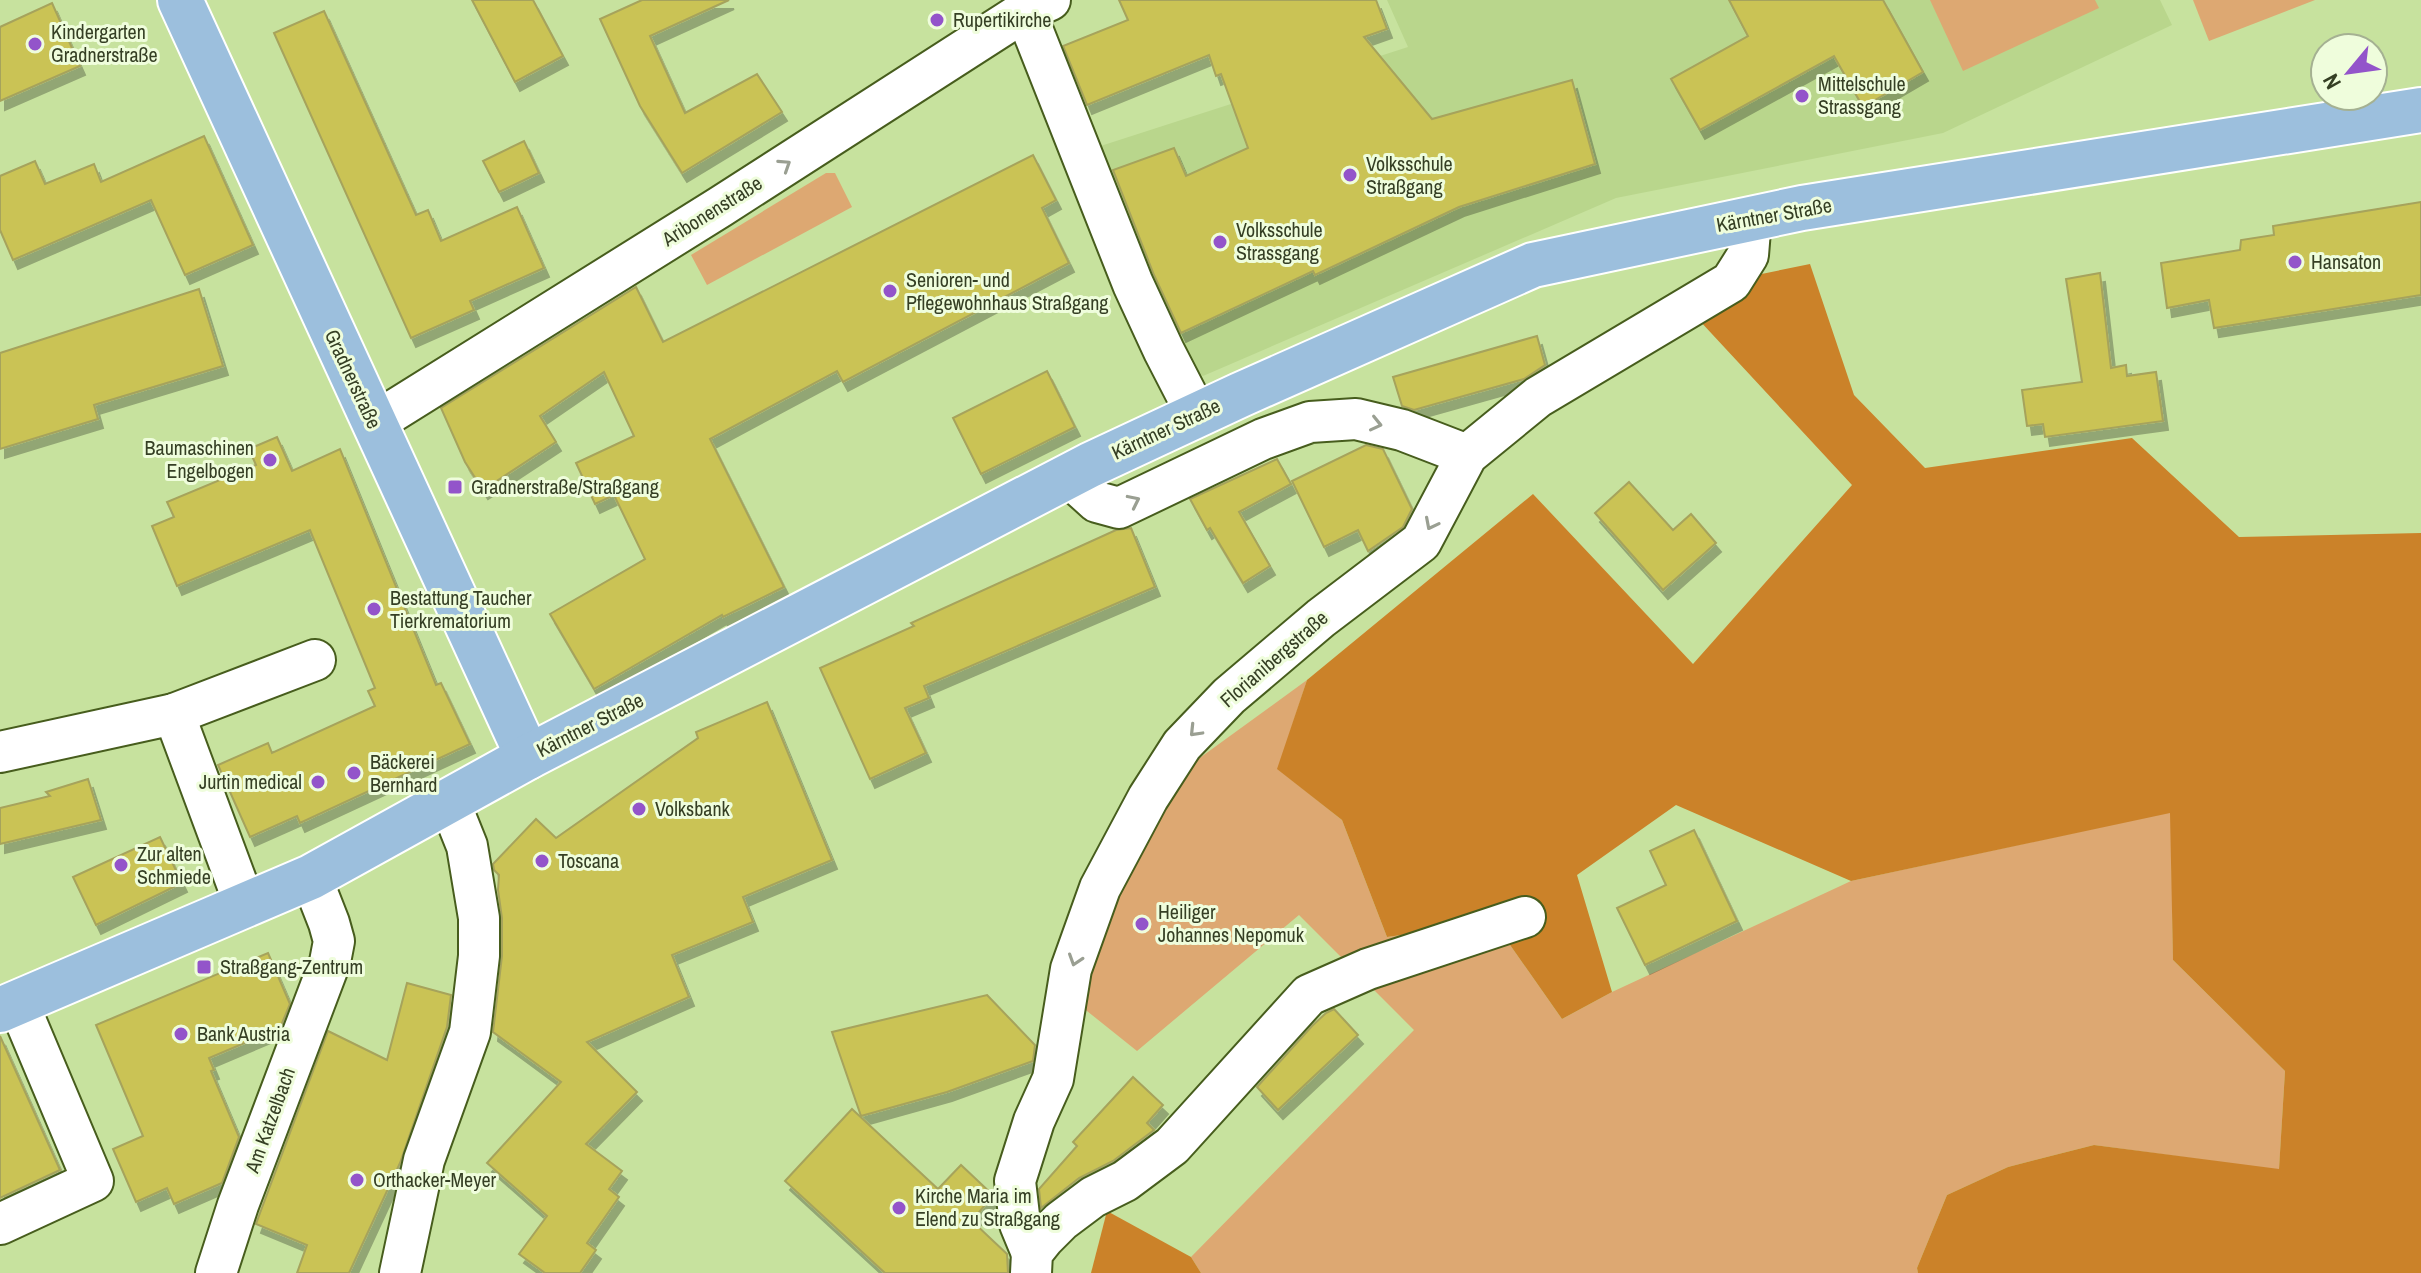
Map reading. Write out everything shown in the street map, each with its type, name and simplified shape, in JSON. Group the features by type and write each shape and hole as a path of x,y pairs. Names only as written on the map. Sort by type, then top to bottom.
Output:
{"main road":[{"name":"Gradnerstraße","path":"180,0 528,757"},
{"name":"Kärntner Straße","path":"9,1006 311,877 528,757 1068,476 1414,316 1533,265 1751,218 2421,110"}],"street":[{"name":"Aribonenstraße","path":"374,423 1038,6"},
{"path":"1038,6 1128,272 1197,415"},
{"name":"Florianibergstraße","path":"1032,1263 1020,1224 1015,1181 1034,1121 1053,1079 1071,969 1100,888 1148,798 1182,745 1229,696 1321,618 1421,542 1467,455 1538,397 1731,282 1748,255 1751,218"},
{"path":"1068,476 1097,502 1119,508 1263,439 1310,422 1356,419 1402,430 1467,455"},
{"path":"0,752 174,714 315,660"},
{"path":"174,714 245,905"},
{"path":"400,1273 424,1160 470,1032 479,956 479,918 467,846 457,821 444,802"},
{"name":"Am Katzelbach","path":"216,1273 238,1205 330,962 334,941 321,897 311,877"},
{"name":"Florianibergstraße","path":"1032,1263 1044,1238 1069,1215 1093,1197 1125,1181 1172,1146 1309,995 1368,969 1525,917"},
{"path":"0,1224 93,1181 9,1006"}],"shaded area":[{"path":"1387,0 2160,0 2172,25 1943,133 1616,198 1203,376 1164,351 1082,152 1408,47"},
{"path":"1930,0 2095,0 2099,8 1963,71"},
{"path":"2193,0 2315,0 2209,41"},
{"path":"826,173 835,173 852,207 707,285 691,255"},
{"path":"1810,264 1854,395 1925,468 2132,438 2239,537 2421,533 2421,1273 1918,1273 1917,1268 1947,1195 2008,1167 2094,1145 2279,1169 2285,1071 2173,960 2170,813 1851,881 1676,805 1577,875 1612,992 1562,1019 1494,922 1387,937 1342,820 1277,769 1307,680 1533,494 1693,664 1852,485 1673,292"},
{"path":"1307,680 1278,769 1342,820 1387,937 1494,922 1562,1019 1612,992 1851,881 2171,812 2173,960 2285,1071 2279,1170 2094,1145 2008,1167 1947,1195 1917,1268 1918,1273 1201,1273 1191,1257 1414,1030 1299,915 1137,1051 1077,1003 1106,906 1179,773"},
{"path":"1107,1211 1191,1257 1201,1273 1091,1273"}],"building":[{"path":"472,0 533,0 563,56 515,82"},
{"path":"642,0 729,0 650,36 685,113 757,74 782,112 682,173 640,106 600,19"},
{"path":"1119,0 1376,0 1387,29 1364,37 1432,119 1572,80 1595,164 1459,207 1315,275 1313,271 1181,333 1154,275 1113,170 1174,148 1186,176 1248,148 1221,74 1216,76 1209,55 1087,105 1063,46 1128,20"},
{"path":"1729,0 1883,0 1923,72 1863,107 1834,56 1700,130 1671,79 1748,36"},
{"name":"Kindergarten Gradnerstraße","path":"52,3 80,66 0,101 0,27"},
{"path":"324,11 416,215 428,210 441,241 517,207 544,268 470,301 474,310 411,338 274,33"},
{"path":"204,136 253,245 185,275 151,200 13,260 0,230 0,176 35,161 45,184 94,164 101,182"},
{"path":"524,141 539,173 499,192 483,161"},
{"path":"1033,155 1056,200 1042,208 1069,263 843,382 837,371 710,439 784,587 722,615 594,689 550,614 645,559 614,495 595,504 576,463 634,436 604,372 540,416 556,442 483,490 465,462 441,408 636,287 663,342"},
{"path":"2421,202 2421,295 2214,328 2209,300 2167,308 2161,263 2240,250 2241,240 2274,235 2273,226"},
{"path":"2100,273 2111,368 2126,365 2127,376 2156,372 2163,421 2045,437 2043,424 2027,426 2022,390 2082,382 2066,279"},
{"path":"199,289 223,366 94,405 98,419 0,449 0,353"},
{"path":"1537,336 1545,365 1524,379 1414,410 1402,406 1393,377"},
{"path":"1047,371 1075,427 981,474 953,418"},
{"path":"277,437 292,471 340,449 436,685 441,683 470,744 300,823 297,816 250,837 218,765 268,743 272,753 375,706 368,691 375,688 310,530 177,586 152,526 174,517 167,502 256,465 249,449"},
{"path":"1366,445 1383,449 1412,509 1403,527 1368,551 1358,530 1324,547 1292,481"},
{"path":"1277,459 1291,484 1239,512 1270,566 1243,583 1190,499"},
{"path":"1629,482 1673,530 1691,514 1716,543 1663,590 1595,513"},
{"path":"1131,528 1155,587 924,686 929,698 905,708 926,753 870,779 820,668 1116,530"},
{"path":"767,702 832,860 743,897 753,922 672,955 689,997 587,1042 637,1092 586,1144 622,1171 609,1189 619,1197 587,1243 596,1250 580,1273 545,1273 519,1254 547,1216 487,1163 561,1082 493,1032 502,956 502,918 499,875 493,864 536,819 556,838 698,738 696,732"},
{"path":"88,779 101,820 0,844 0,808 50,796 46,792"},
{"path":"1694,830 1737,921 1645,965 1617,908 1666,885 1650,851"},
{"name":"Zur alten Schmiede","path":"160,837 182,883 96,925 73,877"},
{"path":"268,953 290,1004 280,1028 209,1058 214,1070 211,1071 239,1137 222,1183 174,1204 167,1188 136,1202 113,1149 143,1136 96,1025"},
{"path":"407,983 451,995 447,1027 400,1163 349,1273 297,1273 307,1245 256,1224 328,1031 387,1060"},
{"path":"987,995 1035,1045 1033,1061 947,1092 861,1116 832,1032"},
{"path":"1334,1009 1358,1035 1278,1110 1257,1087 1312,1026"},
{"path":"0,1036 60,1170 0,1198"},
{"path":"1133,1077 1163,1105 1147,1123 1154,1130 1113,1161 1079,1178 1041,1208 1039,1189 1077,1146 1073,1142"},
{"name":"Kirche Maria im Elend zu Straßgang","path":"852,1109 938,1189 961,1165 993,1195 972,1221 1007,1254 1008,1273 885,1273 785,1181"}],"place":[{"name":"Rupertikirche","path":"937,20"},
{"name":"Kindergarten Gradnerstraße","path":"35,44"},
{"name":"Mittelschule Strassgang","path":"1802,96"},
{"name":"Volksschule Straßgang","path":"1350,175"},
{"name":"Volksschule Strassgang","path":"1220,242"},
{"name":"Hansaton","path":"2295,262"},
{"name":"Senioren- und Pflegewohnhaus Straßgang","path":"890,291"},
{"name":"Baumaschinen Engelbogen","path":"270,460"},
{"name":"Gradnerstraße/Straßgang","path":"455,487"},
{"name":"Bestattung Taucher Tierkrematorium","path":"374,609"},
{"name":"Bäckerei Bernhard","path":"354,773"},
{"name":"Jurtin medical","path":"318,782"},
{"name":"Volksbank","path":"639,809"},
{"name":"Toscana","path":"542,861"},
{"name":"Zur alten Schmiede","path":"121,865"},
{"name":"Heiliger Johannes Nepomuk","path":"1142,924"},
{"name":"Straßgang-Zentrum","path":"204,967"},
{"name":"Bank Austria","path":"181,1034"},
{"name":"Orthacker-Meyer","path":"357,1180"},
{"name":"Kirche Maria im Elend zu Straßgang","path":"899,1208"}]}
